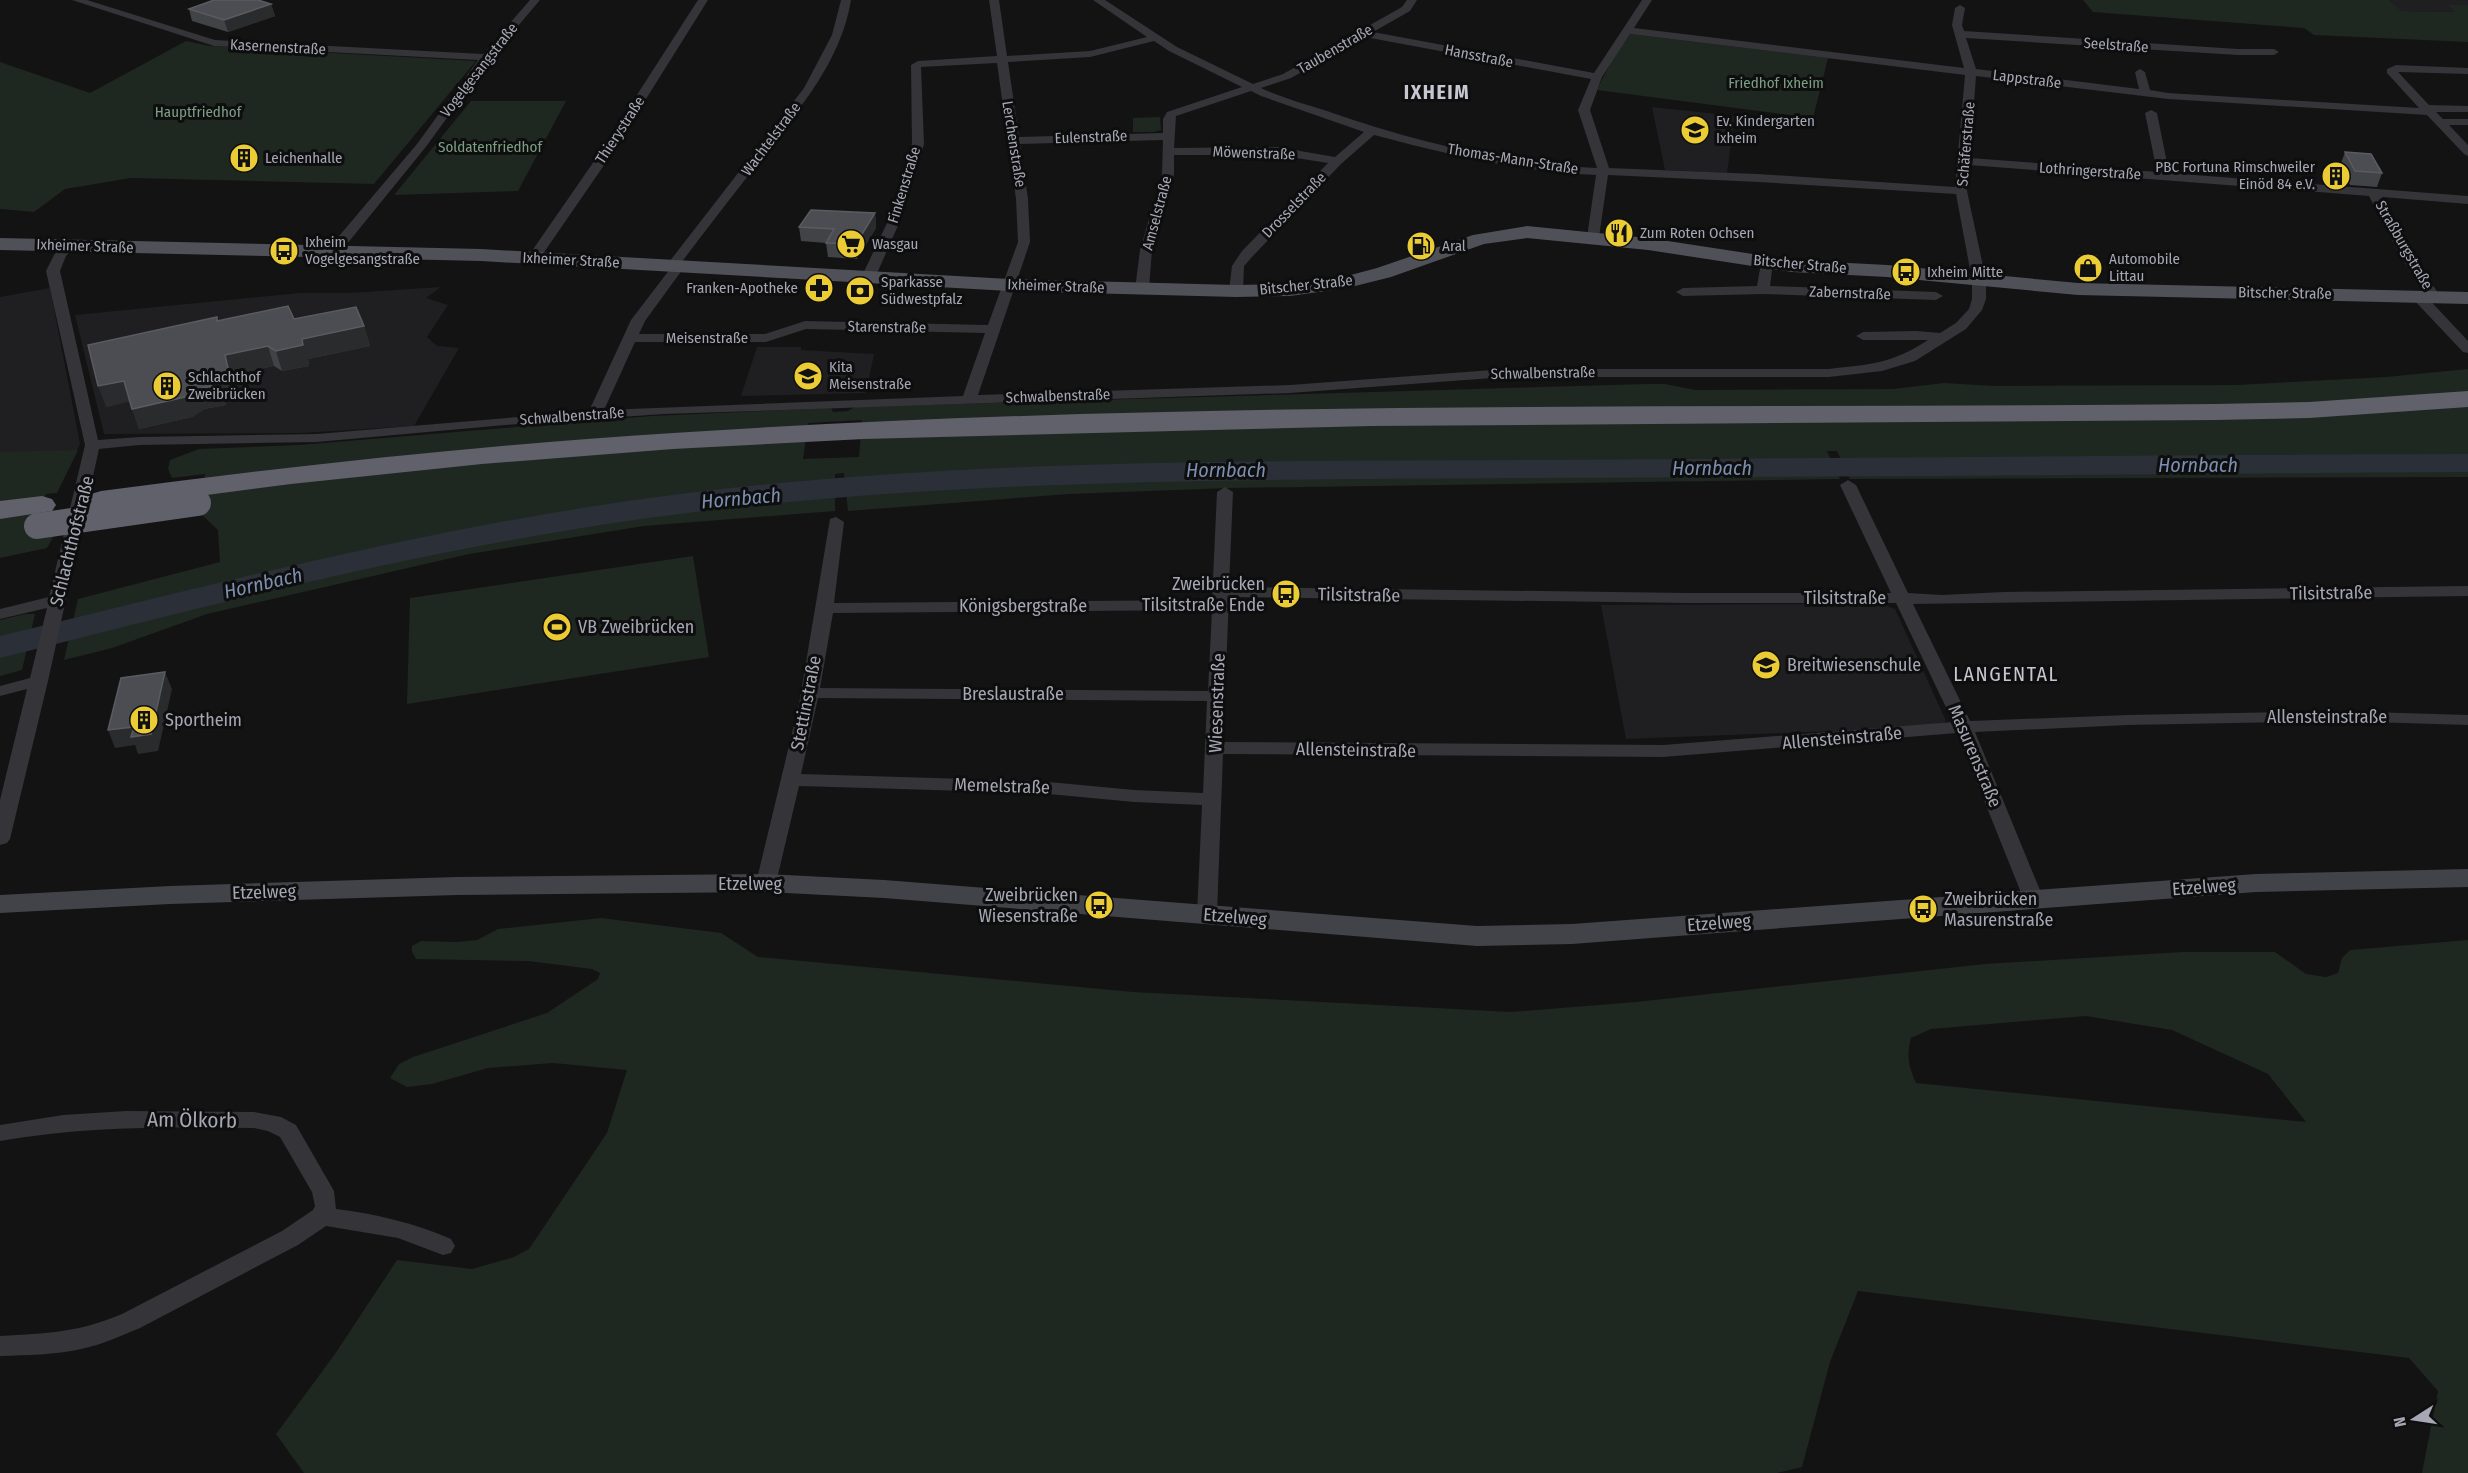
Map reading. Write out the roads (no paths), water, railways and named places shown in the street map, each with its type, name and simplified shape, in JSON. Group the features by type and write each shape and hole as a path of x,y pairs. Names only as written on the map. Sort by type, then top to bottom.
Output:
{"highway":[{"path":"0,516 200,495 806,441 1185,422 2215,412 2320,409 2468,399"},
{"path":"860,438 2235,427 2468,415"},
{"path":"0,531 40,513 101,500 200,495"},
{"path":"0,510 40,513"}],"main road":[{"name":"Bitscher Straße","path":"1142,289 1290,290 1347,282 1384,273 1480,239 1505,234 1545,233 1648,244 1767,263 2121,291 2468,298"},
{"name":"Ixheimer Straße","path":"0,244 533,258 868,278 1142,289"}],"street":[{"name":"Kasernenstraße","path":"77,0 214,43 486,57"},
{"name":"Vogelgesangstraße","path":"333,252 421,146 486,57 535,0"},
{"name":"Thierystraße","path":"533,258 603,158 703,0"},
{"name":"Wachtelstraße","path":"676,266 809,89 826,61 839,30 846,0"},
{"name":"Lerchenstraße","path":"994,0 1025,223 1024,242 1009,285"},
{"name":"Thomas-Mann-Straße","path":"1098,0 1154,38 1252,88 1305,110 1417,143 1524,164 1603,171 1961,191"},
{"name":"Taubenstraße","path":"1252,88 1287,76 1406,9 1412,0"},
{"path":"1593,237 1603,166 1584,110 1597,77 1647,0"},
{"name":"Schäferstraße","path":"1960,8 1957,20 1959,34 1971,72 1961,191 1979,280"},
{"name":"Lappstraße","path":"1626,30 2145,93 2314,106 2468,109"},
{"name":"Hansstraße","path":"1362,33 1597,77"},
{"name":"Seelstraße","path":"1959,34 2226,52 2274,52"},
{"path":"1002,58 1090,54 1154,38"},
{"name":"Finkenstraße","path":"868,278 894,221 918,144 916,65 929,62 1002,58"},
{"path":"2468,71 2392,69 2427,110 2468,152"},
{"path":"2140,72 2145,93"},
{"name":"Amselstraße","path":"1142,289 1146,250 1163,196 1170,152 1169,119 1177,111 1252,88"},
{"path":"2151,112 2164,177"},
{"path":"2439,122 2468,122"},
{"name":"Drosselstraße","path":"1236,291 1238,266 1247,254 1337,161 1372,131"},
{"name":"Eulenstraße","path":"1013,141 1169,135"},
{"name":"Möwenstraße","path":"1170,152 1277,152 1337,161"},
{"name":"Lothringerstraße","path":"1964,161 2468,201"},
{"name":"Straßburgstraße","path":"2374,193 2426,296 2468,349"},
{"name":"Schlachthofstraße","path":"0,838 90,467 92,445 53,271 60,255 69,246"},
{"path":"1763,290 1767,263"},
{"path":"595,414 629,338 649,304 676,266"},
{"name":"Schwalbenstraße","path":"92,445 139,441 317,438 595,414 1290,388 1506,373 1851,372 1897,363 1961,326 1975,310 1979,299 1979,280"},
{"path":"969,399 1009,285"},
{"name":"Zabernstraße","path":"1683,292 1763,290 1936,296"},
{"name":"Starenstraße","path":"784,332 805,325 992,329"},
{"name":"Meisenstraße","path":"629,338 766,338 784,332"},
{"path":"1863,336 1916,335 1943,338"},
{"name":"Masurenstraße","path":"1848,485 1964,727 2034,900"},
{"name":"Wiesenstraße","path":"1207,914 1225,492"},
{"name":"Stettinstraße","path":"766,883 791,780 808,693 824,608 836,522"},
{"name":"Tilsitstraße","path":"1221,598 1878,597 1902,599 2468,591"},
{"name":"Königsbergstraße","path":"824,608 1221,598"},
{"path":"0,614 56,605"},
{"path":"0,691 41,673"},
{"name":"Breslaustraße","path":"808,693 1217,696"},
{"name":"Allensteinstraße","path":"1215,748 1664,751 1964,727 2128,720 2336,716 2468,720"},
{"name":"Memelstraße","path":"791,780 1038,787 1155,798 1211,799"},
{"name":"Etzelweg","path":"0,904 181,895 457,886 766,883 884,889 1477,936 1572,934 2265,882 2468,878"},
{"name":"Am Ölkorb","path":"0,1133 39,1125 119,1119 254,1120 273,1124 288,1131 323,1191 326,1206 322,1216"},
{"path":"0,1346 57,1343 82,1339 131,1321 290,1238 322,1216 385,1224 414,1232 442,1246"}],"waterway":[{"name":"Hornbach","path":"0,647 259,583 520,528 696,502 904,483 1009,477 1218,471 2468,463"}],"place":[{"name":"Ev. Kindergarten Ixheim","path":"1695,130"},
{"name":"Leichenhalle","path":"244,158"},
{"name":"PBC Fortuna Rimschweiler Einöd 84 e.V.","path":"2336,176"},
{"name":"Zum Roten Ochsen","path":"1619,233"},
{"name":"Wasgau","path":"851,244"},
{"name":"Aral","path":"1421,246"},
{"name":"Ixheim Vogelgesangstraße","path":"284,251"},
{"name":"Automobile Littau","path":"2088,268"},
{"name":"Ixheim Mitte","path":"1906,272"},
{"name":"Franken-Apotheke","path":"819,288"},
{"name":"Sparkasse Südwestpfalz","path":"860,291"},
{"name":"Kita Meisenstraße","path":"808,376"},
{"name":"Schlachthof Zweibrücken","path":"167,386"},
{"name":"Zweibrücken Tilsitstraße Ende","path":"1286,594"},
{"name":"VB Zweibrücken","path":"557,627"},
{"name":"Breitwiesenschule","path":"1766,665"},
{"name":"Sportheim","path":"144,720"},
{"name":"Zweibrücken Wiesenstraße","path":"1099,905"},
{"name":"Zweibrücken Masurenstraße","path":"1923,909"}],"district":[{"name":"IXHEIM","path":"1437,92"},
{"name":"LANGENTAL","path":"2006,674"}],"park label":[{"name":"Friedhof Ixheim","path":"1776,83"},
{"name":"Hauptfriedhof","path":"198,112"},
{"name":"Soldatenfriedhof","path":"490,147"}]}
